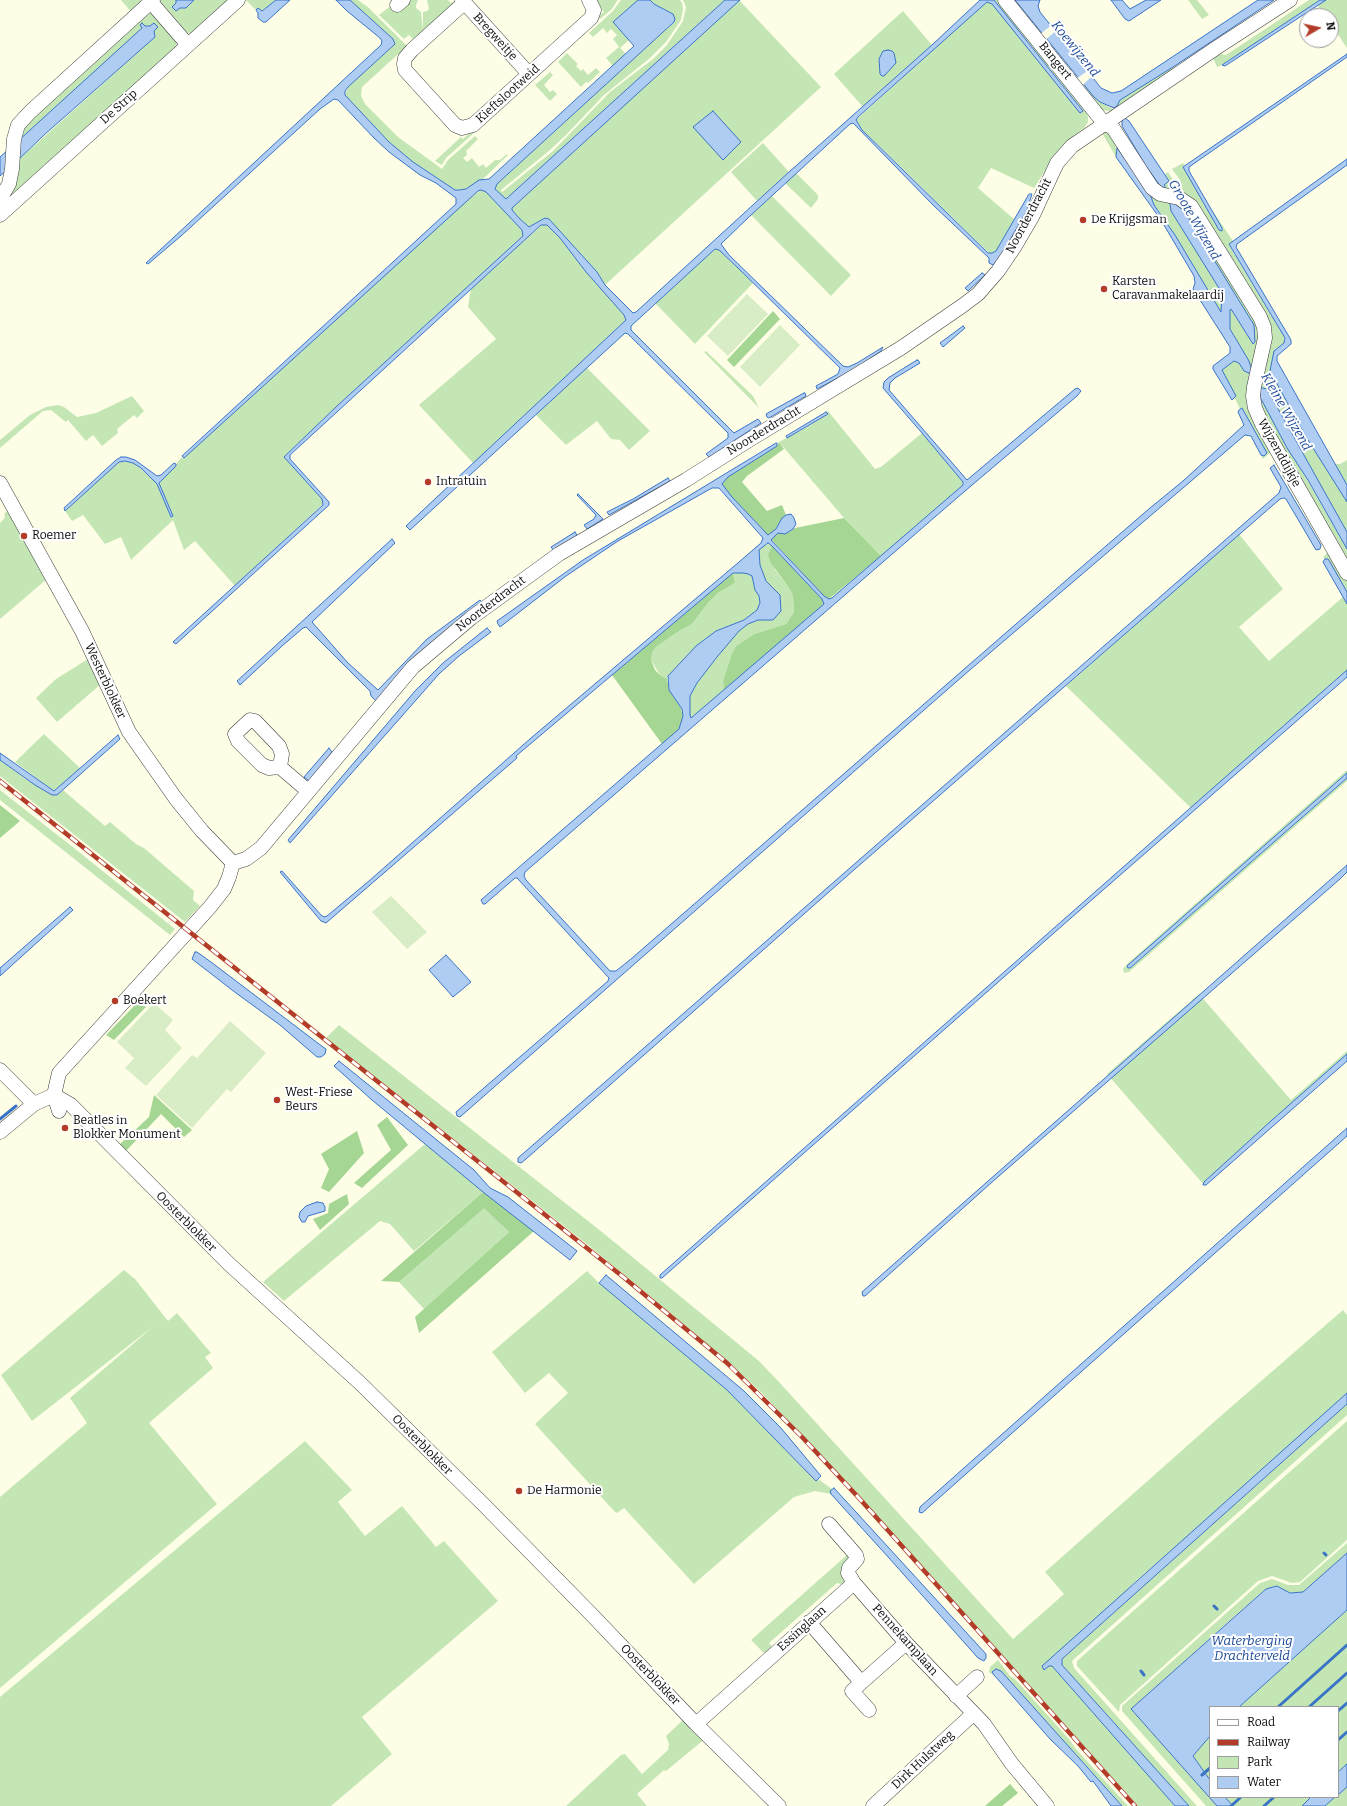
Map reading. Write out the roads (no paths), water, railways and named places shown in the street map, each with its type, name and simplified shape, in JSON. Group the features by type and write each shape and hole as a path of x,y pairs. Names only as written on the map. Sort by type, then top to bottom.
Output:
{"street":[{"name":"De Strip","path":"0,215 238,0"},
{"name":"Kieftslootweid","path":"463,2 405,58 404,64 405,70 455,125 468,127 473,125 591,18 594,10 589,0"},
{"name":"Bangert","path":"1005,0 1104,123"},
{"name":"Noorderdracht","path":"233,863 246,859 257,852 413,667 471,618 559,554 686,480 901,348 978,294 993,277 1015,246 1061,158 1072,146 1215,46 1290,0"},
{"path":"0,199 9,184 12,169 14,139 18,125 30,112 151,1 188,45"},
{"name":"Bregweitje","path":"463,2 529,74"},
{"name":"Wijzenddijkje","path":"1104,123 1113,128 1150,186 1160,194 1183,200 1191,206 1262,322 1265,338 1254,387 1254,401 1262,424 1347,573"},
{"name":"Westerblokker","path":"0,483 82,631 129,732 176,799 202,831 233,863"},
{"path":"280,767 308,791"},
{"path":"59,1111 54,1095 59,1073 210,906 224,889 230,877 233,863"},
{"path":"0,1070 34,1104"},
{"path":"0,1132 34,1104 54,1095"},
{"name":"Oosterblokker","path":"54,1095 71,1105 224,1259 360,1383 489,1511 696,1724 779,1806"},
{"path":"829,1524 856,1555 857,1559 849,1568 848,1573 854,1583"},
{"name":"Essinglaan","path":"696,1724 854,1583"},
{"name":"Pennekamplaan","path":"854,1583 906,1643 984,1724 1012,1764 1047,1806"},
{"path":"809,1622 861,1682"},
{"path":"869,1710 852,1691 906,1643"},
{"path":"956,1696 977,1677"},
{"name":"Dirk Hulstweg","path":"873,1806 973,1714"}],"water":[{"path":"176,0 194,0 186,8 180,8 176,11 172,7 176,3"},
{"path":"276,0 290,0 266,22 263,22 258,18 258,13 256,10 258,8 262,11"},
{"path":"336,0 350,0 393,39 395,44 348,87 345,91 345,95 389,142 413,162 455,190 466,189 479,180 489,179 634,46 613,22 638,0 650,0 654,4 673,14 675,19 674,22 497,184 495,189 506,199 725,0 740,0 512,208 519,218 529,227 545,218 549,219 597,272 605,285 633,313 636,312 980,0 994,0 1083,111 1080,113 992,4 987,2 856,120 862,130 988,253 996,251 1029,194 1032,194 1027,210 1002,254 993,265 989,263 989,258 933,205 853,123 850,124 721,244 729,255 843,366 848,367 857,363 883,347 881,351 856,368 817,389 816,386 838,374 840,368 738,268 719,250 715,249 631,326 631,330 734,433 758,419 761,423 709,457 706,454 728,438 728,433 628,334 625,333 410,530 406,526 626,320 624,315 586,272 560,238 547,225 541,225 290,455 290,459 329,502 329,505 176,644 173,642 323,505 322,499 284,457 337,406 523,236 522,230 486,192 481,190 478,191 184,458 182,456 456,204 456,198 436,183 420,175 389,152 338,100 334,99 320,109 181,236 148,264 146,263 381,45 382,41 380,38"},
{"path":"1015,0 1040,0 1038,6 1040,12 1101,88 1112,93 1121,91 1258,0 1274,0 1120,100 1114,108 1100,102 1094,97"},
{"path":"1111,0 1122,0 1130,9 1146,0 1161,0 1129,21 1125,19"},
{"path":"1320,0 1326,0 1314,8 1308,8"},
{"path":"1299,14 1299,18 1225,66 1222,65"},
{"path":"142,23 145,26 150,26 154,23 158,27 154,31 155,37 44,135 16,162 18,141 142,28 140,25"},
{"path":"888,50 894,53 896,63 884,76 882,76 880,74 879,59 883,51"},
{"path":"1347,54 1347,57 1189,167 1189,171 1222,228 1222,231 1219,230 1183,167"},
{"path":"713,111 741,142 723,160 693,127"},
{"path":"1125,118 1129,121 1169,181 1164,185 1173,202 1184,211 1254,325 1255,342 1253,344 1231,309 1230,310 1230,329 1249,361 1252,371 1262,388 1267,389 1347,532 1347,549 1308,480 1287,448 1260,397 1260,389 1249,373 1244,371 1239,363 1234,361 1222,370 1236,396 1232,400 1213,369 1213,366 1230,353 1230,347 1193,289 1195,283 1194,276 1161,220 1116,157 1117,148 1150,194 1154,205 1175,235 1221,312 1222,293 1171,211 1170,204 1161,187 1146,166 1122,126 1122,121"},
{"path":"10,148 8,169 0,176 0,157"},
{"path":"1347,159 1347,165 1237,244 1236,247 1291,340 1291,344 1277,356 1277,361 1347,485 1347,502 1306,437 1270,371 1274,351 1284,343 1285,338 1229,244"},
{"path":"982,273 985,275 968,291 965,288"},
{"path":"963,326 965,328 943,347 940,343"},
{"path":"918,360 920,363 895,378 890,383 889,390 967,480 1075,389 1078,388 1081,391 525,872 524,876 526,880 610,971 616,971 631,959 1070,577 1183,481 1244,425 1238,412 1242,408 1267,453 1264,456 1261,455 1251,436 1245,435 964,675 460,1117 457,1116 456,1112 608,981 609,978 517,878 515,878 485,904 483,904 481,900 679,729 683,716 682,709 669,690 668,676 696,646 716,631 744,620 757,610 760,603 759,596 755,590 752,576 743,573 733,573 516,756 517,758 326,923 321,921 280,872 282,871 321,915 324,917 327,916 369,881 531,738 761,543 763,538 719,488 712,488 618,541 566,576 500,627 497,621 583,560 776,443 777,446 728,477 722,484 732,497 768,535 776,529 782,518 791,514 796,524 793,529 785,534 778,533 771,540 824,596 829,599 832,598 963,485 963,482 883,388 884,382","holes":["768,543 822,599 824,604 691,718 690,696 697,683 717,657 739,631 748,624 758,620 773,620 781,611 780,595 766,581 760,565 759,550"]},
{"path":"804,393 806,396 769,418 767,417 766,414"},
{"path":"826,412 828,414 787,438 786,436"},
{"path":"121,457 135,460 157,476 161,475 174,463 176,464 176,466 159,483 173,516 171,517 157,484 141,468 133,463 125,461 119,462 65,511 64,508"},
{"path":"1274,465 1321,545 1320,549 1316,550 1286,499 1280,499 855,869 526,1159 521,1163 518,1162 518,1158 1279,493 1281,487 1270,468"},
{"path":"668,478 670,481 609,515 607,512 633,499"},
{"path":"578,494 603,519 587,529 584,525 594,519 596,515 577,495"},
{"path":"575,532 577,535 554,551 551,547"},
{"path":"392,539 395,543 312,622 348,663 378,690 427,639 480,600 483,603 424,649 404,668 376,701 371,696 370,691 306,627 282,646 240,685 237,681"},
{"path":"1325,559 1328,559 1330,562 1347,592 1347,604 1323,562"},
{"path":"487,628 491,632 459,656 439,674 290,843 288,840 415,691 443,663"},
{"path":"1347,670 1347,677 662,1278 660,1278 660,1275"},
{"path":"118,735 120,739 57,795 52,795 35,785 0,760 0,753 54,791"},
{"path":"329,748 332,752 309,781 304,777"},
{"path":"1347,773 1347,778 1130,968 1128,968 1127,966"},
{"path":"1347,865 1347,872 1340,879 991,1183 865,1296 863,1296 862,1292"},
{"path":"70,907 73,910 0,976 0,968"},
{"path":"195,952 211,962 326,1049 325,1054 321,1057 317,1057 280,1025 192,959"},
{"path":"446,955 471,982 453,997 429,970"},
{"path":"1347,1054 1347,1061 1206,1185 1203,1185 1204,1182 1272,1120"},
{"path":"339,1061 474,1170 490,1188 508,1197 577,1251 570,1260 483,1192 372,1100 334,1066"},
{"path":"1347,1128 1347,1136 922,1513 919,1512 920,1507"},
{"path":"317,1202 323,1203 325,1211 308,1216 305,1222 302,1222 299,1217 300,1212 306,1206"},
{"path":"606,1275 744,1391 781,1428 821,1476 816,1481 727,1390 599,1283"},
{"path":"1347,1393 1347,1404 1062,1659 1062,1665 1189,1806 1175,1806 1052,1666 1049,1666 1044,1670 1042,1666"},
{"path":"834,1488 986,1654 984,1661 978,1658 831,1494 830,1491"},
{"name":"Waterberging Drachterveld","path":"1347,1553 1347,1610 1240,1706 1209,1706 1209,1737 1193,1756 1209,1779 1209,1797 1131,1709 1266,1589 1277,1586 1290,1593 1303,1592"},
{"path":"996,1669 1001,1671 1122,1806 1111,1806 1093,1781 1091,1782 1078,1766 1050,1739 994,1675 992,1672"},
{"path":"1347,1764 1347,1787 1339,1794 1339,1771"},
{"name":"Waterberging Drachterveld","path":"1210,1798 1226,1798 1233,1806 1217,1806"},
{"path":"1310,1798 1334,1798 1325,1806 1302,1806"}],"waterway":[{"path":"0,1119 16,1106"},
{"path":"1214,1606 1217,1609"},
{"path":"1279,1706 1347,1645"},
{"path":"1141,1671 1144,1675"},
{"path":"1310,1706 1347,1673"},
{"path":"1339,1710 1347,1703"},
{"path":"1339,1739 1347,1732"},
{"path":"1202,1775 1209,1769"},
{"path":"1231,1806 1240,1798"},
{"path":"1264,1806 1273,1798"}],"railway":[{"path":"0,781 622,1276 727,1363 802,1437 858,1497 1135,1806"}],"place":[{"name":"De Krijgsman","path":"1083,220"},
{"name":"Karsten Caravanmakelaardij","path":"1104,289"},
{"name":"Intratuin","path":"428,482"},
{"name":"Roemer","path":"24,536"},
{"name":"Boekert","path":"115,1001"},
{"name":"West-Friese Beurs","path":"277,1100"},
{"name":"Beatles in Blokker Monument","path":"65,1128"},
{"name":"De Harmonie","path":"519,1491"}],"water label":[{"name":"Koewijzend","path":"1075,49"},
{"name":"Groote Wijzend","path":"1194,220"},
{"name":"Kleine Wijzend","path":"1286,412"}]}
